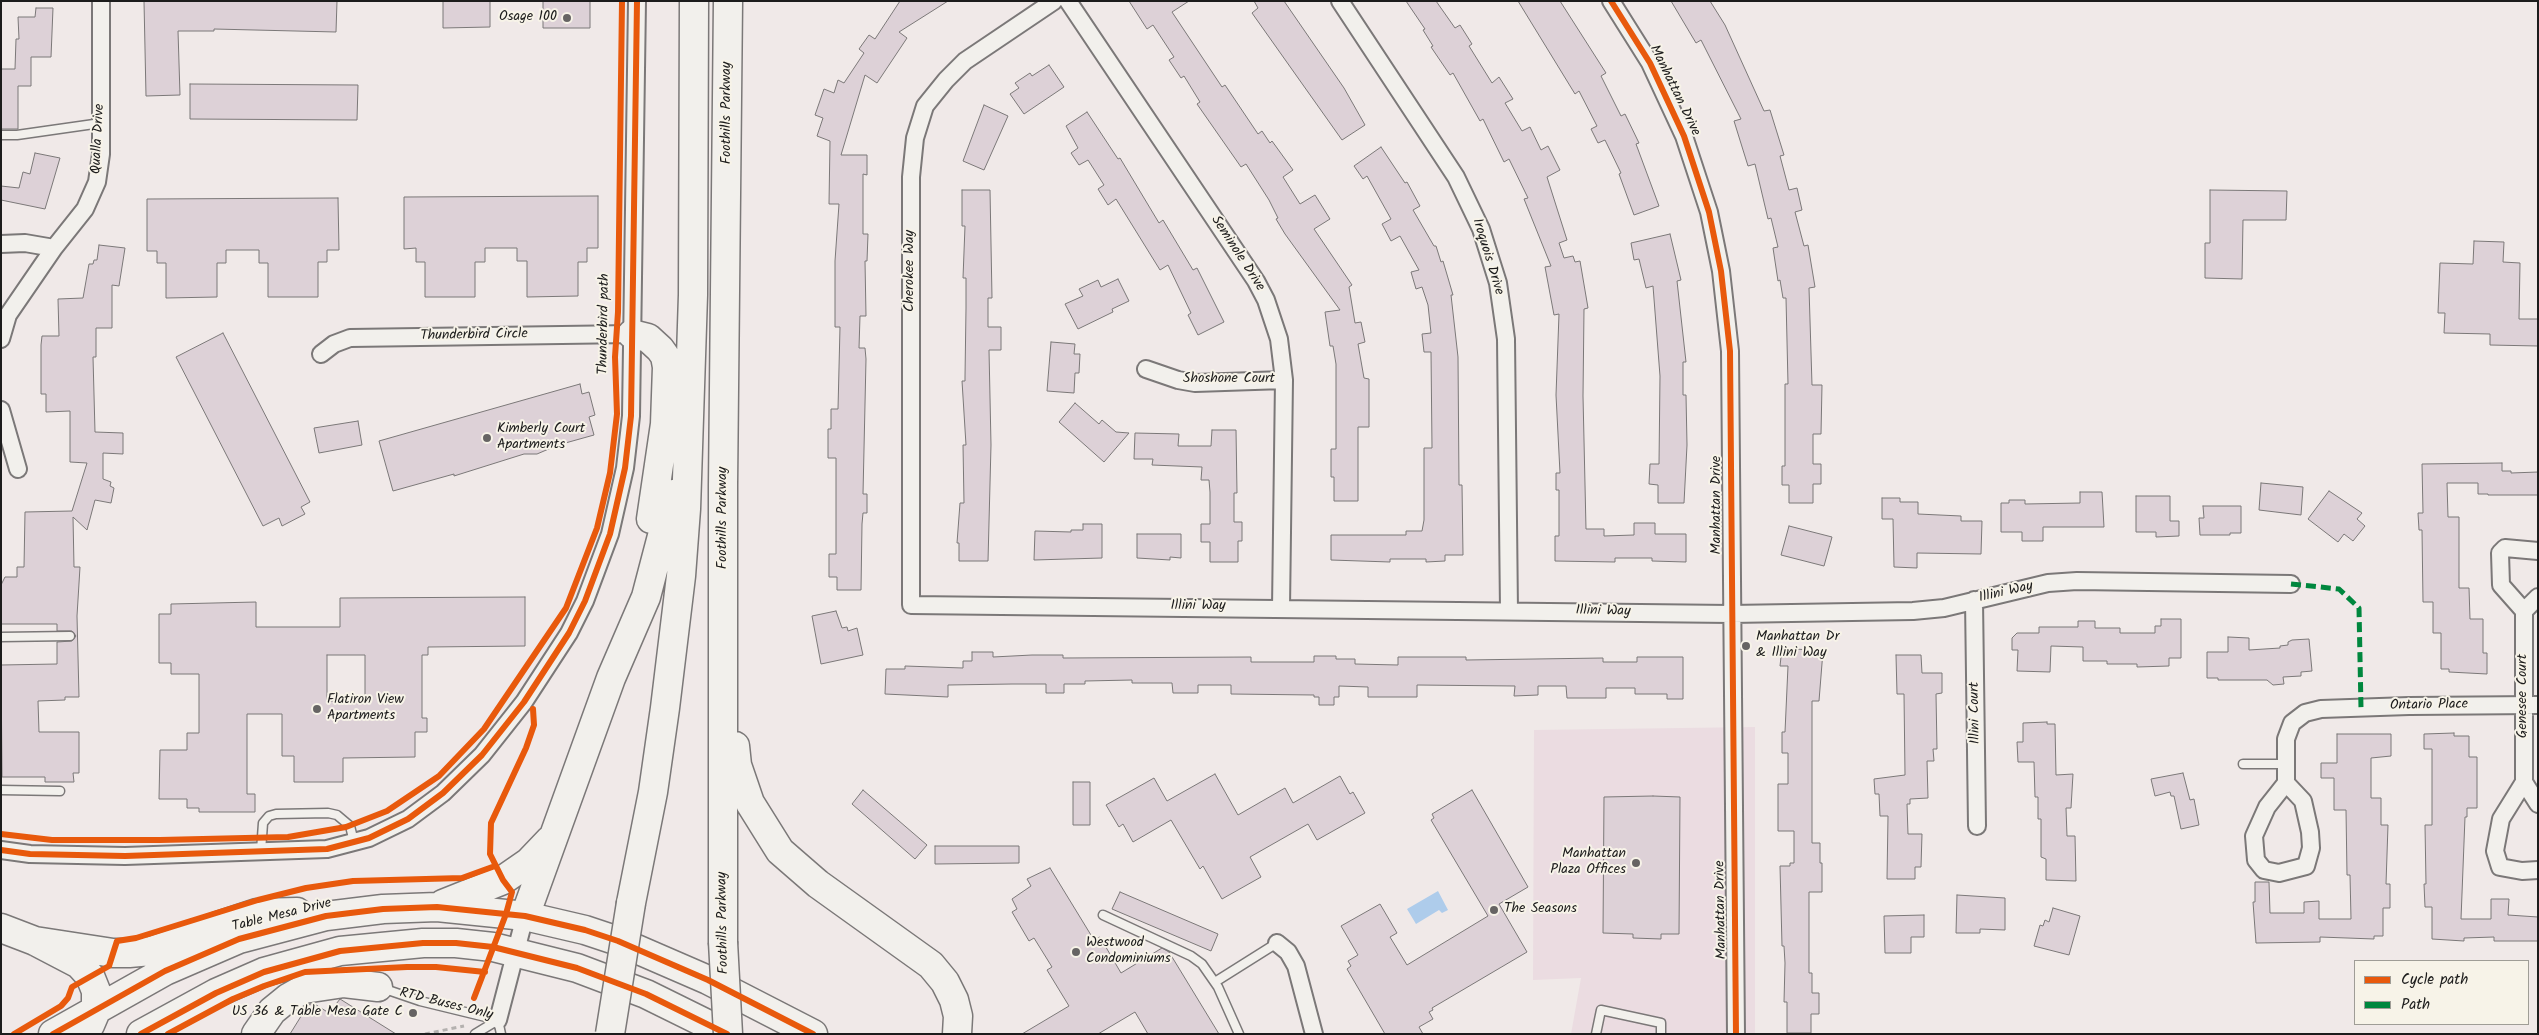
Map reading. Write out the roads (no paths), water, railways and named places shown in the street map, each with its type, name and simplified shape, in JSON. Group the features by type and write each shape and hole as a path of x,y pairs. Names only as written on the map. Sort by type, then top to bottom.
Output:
{"highway":[{"path":"610,1034 631,903 653,792 674,642 685,519 691,396 694,1"},
{"name":"Foothills Parkway","path":"721,1030 728,1"},
{"path":"611,678 640,571 655,496 668,389 665,356 648,338 632,334"},
{"path":"525,916 611,678 646,597 671,509 691,396"},
{"path":"724,651 735,696 737,765 750,803 763,826 780,851 798,869 932,965 945,982 954,1000 958,1016 957,1034"},
{"path":"437,908 461,895 484,889 503,880 529,862 555,833"},
{"name":"Table Mesa Drive","path":"59,1029 193,957 239,939 326,916 382,909 437,908 525,916 618,940 708,980 814,1034"},
{"path":"35,941 113,954 129,954 150,951 257,913 289,911 326,916"},
{"path":"1,928 35,941 79,964 90,976 96,991 96,1010"},
{"path":"141,1034 232,985 264,972 316,957 362,948 423,943 456,943 516,951 577,968 646,994 721,1030"},
{"path":"316,957 378,986"},
{"path":"256,1034 272,1010 304,989 344,983 378,986"}],"street":[{"name":"Qualla Drive","path":"1,339 8,315 54,248 85,209 97,182 101,154 101,1"},
{"path":"1,850 30,854 125,856 327,849 369,838 408,819 443,793 482,755 524,702 570,633 600,565 618,504 631,416 637,1"},
{"name":"Cherokee Way","path":"911,606 911,177 916,138 925,106 946,80 965,61 1054,1"},
{"name":"Seminole Drive","path":"1068,1 1256,281 1266,300 1279,339 1284,380 1281,608"},
{"name":"Iroquois Drive","path":"1340,1 1456,177 1481,229 1498,283 1506,339 1509,610"},
{"name":"Manhattan Drive","path":"1611,1 1650,63 1684,136 1709,212 1721,271 1730,351 1736,1034"},
{"path":"1,244 25,243 54,248"},
{"name":"Thunderbird Circle","path":"321,354 334,344 350,338 632,334"},
{"name":"Shoshone Court","path":"1146,369 1178,380 1195,383 1284,380"},
{"path":"1,410 18,469"},
{"path":"2538,551 2505,548 2500,552 2501,585 2524,611 2538,596"},
{"name":"Illini Way","path":"911,606 1509,610 1731,614 1914,612 2048,583 2077,581 2291,584"},
{"name":"Illini Court","path":"1974,600 1978,826"},
{"name":"Genesee Court","path":"2524,611 2531,705 2524,782"},
{"name":"Ontario Place","path":"2286,764 2286,739 2292,723 2305,713 2321,709 2531,705"},
{"path":"2286,764 2286,783 2268,807 2254,836 2256,860 2264,870 2279,873 2306,866 2311,848 2310,832 2303,801 2286,783"},
{"path":"2538,804 2524,782 2501,819 2495,851 2500,867 2522,871 2538,870"},
{"name":"RTD Buses Only","path":"500,1027 525,916"},
{"path":"1278,943 1288,952 1296,966 1314,1034"}],"lane":[{"path":"1,135 17,136 101,123"},
{"path":"1,637 70,636"},
{"path":"2243,764 2286,764"},
{"path":"1,790 60,792"},
{"path":"261,851 262,823 269,816 276,814 328,812 337,815 350,826 354,842"},
{"path":"1103,915 1191,956 1202,964 1215,982 1239,1034"},
{"path":"1215,982 1278,943"},
{"name":"RTD Buses Only","path":"378,986 500,1027"},
{"path":"1596,1034 1601,1010 1661,1023 1661,1034"},
{"path":"475,1034 500,1027"}],"water":[{"path":"1438,891 1448,910 1442,913 1439,910 1416,924 1407,909"}],"place":[{"name":"Osage 100","path":"567,18"},
{"name":"Kimberly Court Apartments","path":"487,438"},
{"name":"Manhattan Dr & Illini Way","path":"1746,646"},
{"name":"Flatiron View Apartments","path":"317,709"},
{"name":"Manhattan Plaza Offices","path":"1636,863"},
{"name":"The Seasons","path":"1494,910"},
{"name":"Westwood Condominiums","path":"1076,952"},
{"name":"US 36 & Table Mesa Gate C","path":"413,1013"}]}
